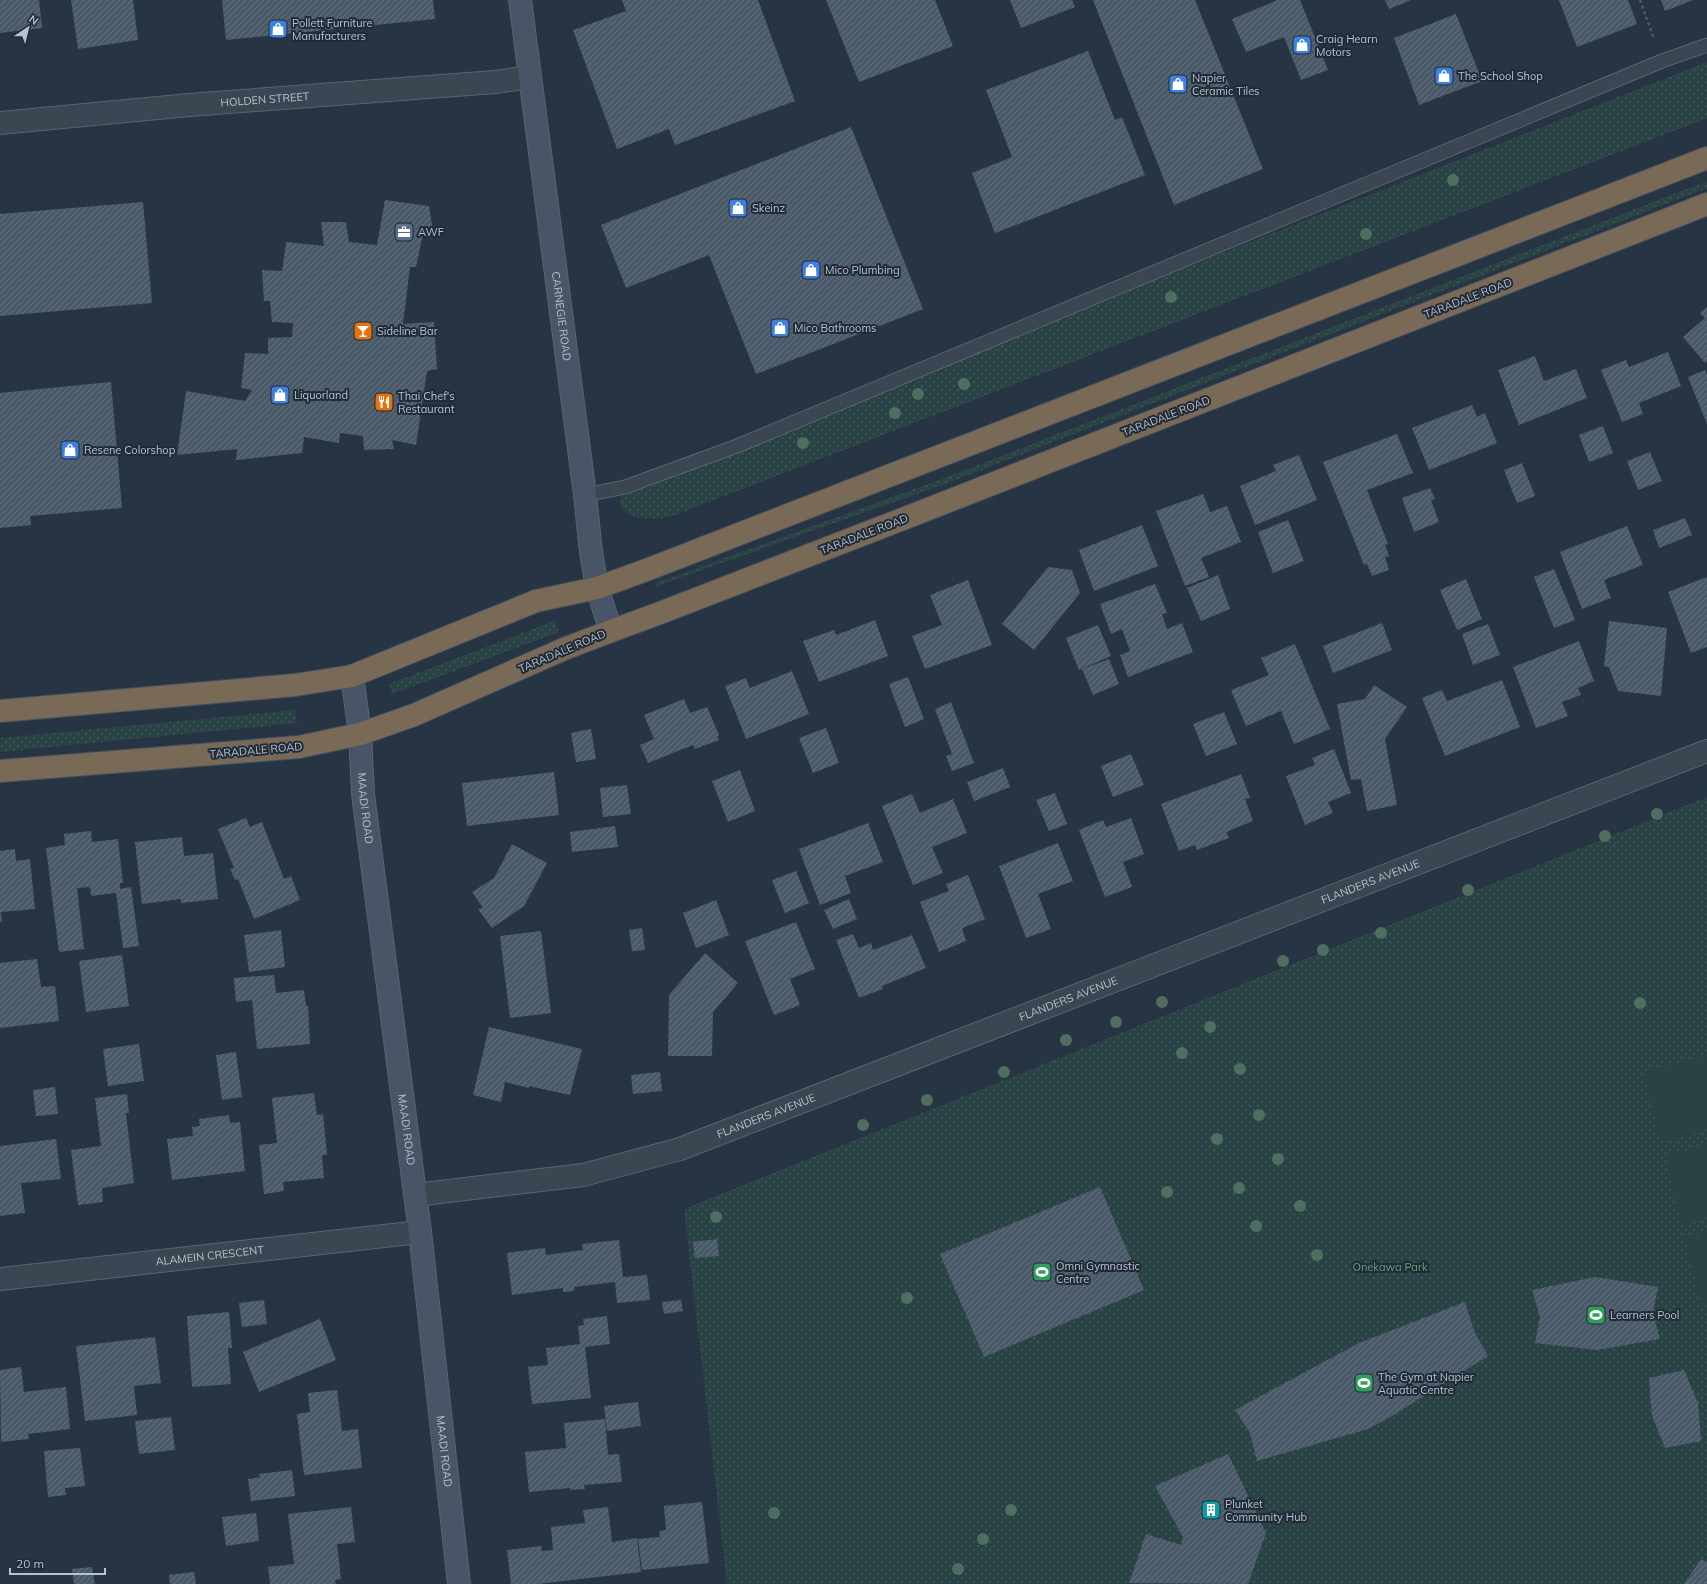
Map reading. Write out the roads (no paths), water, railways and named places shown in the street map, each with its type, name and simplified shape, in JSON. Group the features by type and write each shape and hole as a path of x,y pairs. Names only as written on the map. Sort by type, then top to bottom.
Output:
{"highway":[{"path":"0,711 287,686 352,676 536,600 598,588 1707,158"},
{"name":"TARADALE ROAD","path":"0,771 299,747 360,734 414,715 611,631 913,515 1707,204"}],"main road":[{"name":"CARNEGIE ROAD","path":"520,0 585,495 590,552 598,588 611,631"},
{"name":"MAADI ROAD","path":"352,676 360,734 364,794 420,1232 459,1584"}],"street":[{"name":"HOLDEN STREET","path":"0,123 188,105 495,82 530,77"},
{"name":"FLANDERS AVENUE","path":"415,1195 583,1175 680,1149 1707,751"},
{"name":"ALAMEIN CRESCENT","path":"0,1279 420,1232"}],"lane":[{"path":"585,495 625,488 738,446 1662,60 1707,45"}],"place":[{"name":"Pollett Furniture Manufacturers","path":"278,29"},
{"name":"Craig Hearn Motors","path":"1302,45"},
{"name":"The School Shop","path":"1444,76"},
{"name":"Napier Ceramic Tiles","path":"1178,84"},
{"name":"Skeinz","path":"738,208"},
{"name":"AWF","path":"404,232"},
{"name":"Mico Plumbing","path":"811,270"},
{"name":"Mico Bathrooms","path":"780,328"},
{"name":"Sideline Bar","path":"363,331"},
{"name":"Liquorland","path":"280,395"},
{"name":"Thai Chef's Restaurant","path":"384,402"},
{"name":"Resene Colorshop","path":"70,450"},
{"name":"Omni Gymnastic Centre","path":"1042,1272"},
{"name":"Learners Pool","path":"1596,1315"},
{"name":"The Gym at Napier Aquatic Centre","path":"1364,1383"},
{"name":"Plunket Community Hub","path":"1211,1510"}],"park label":[{"name":"Onekawa Park","path":"1390,1267"}]}
